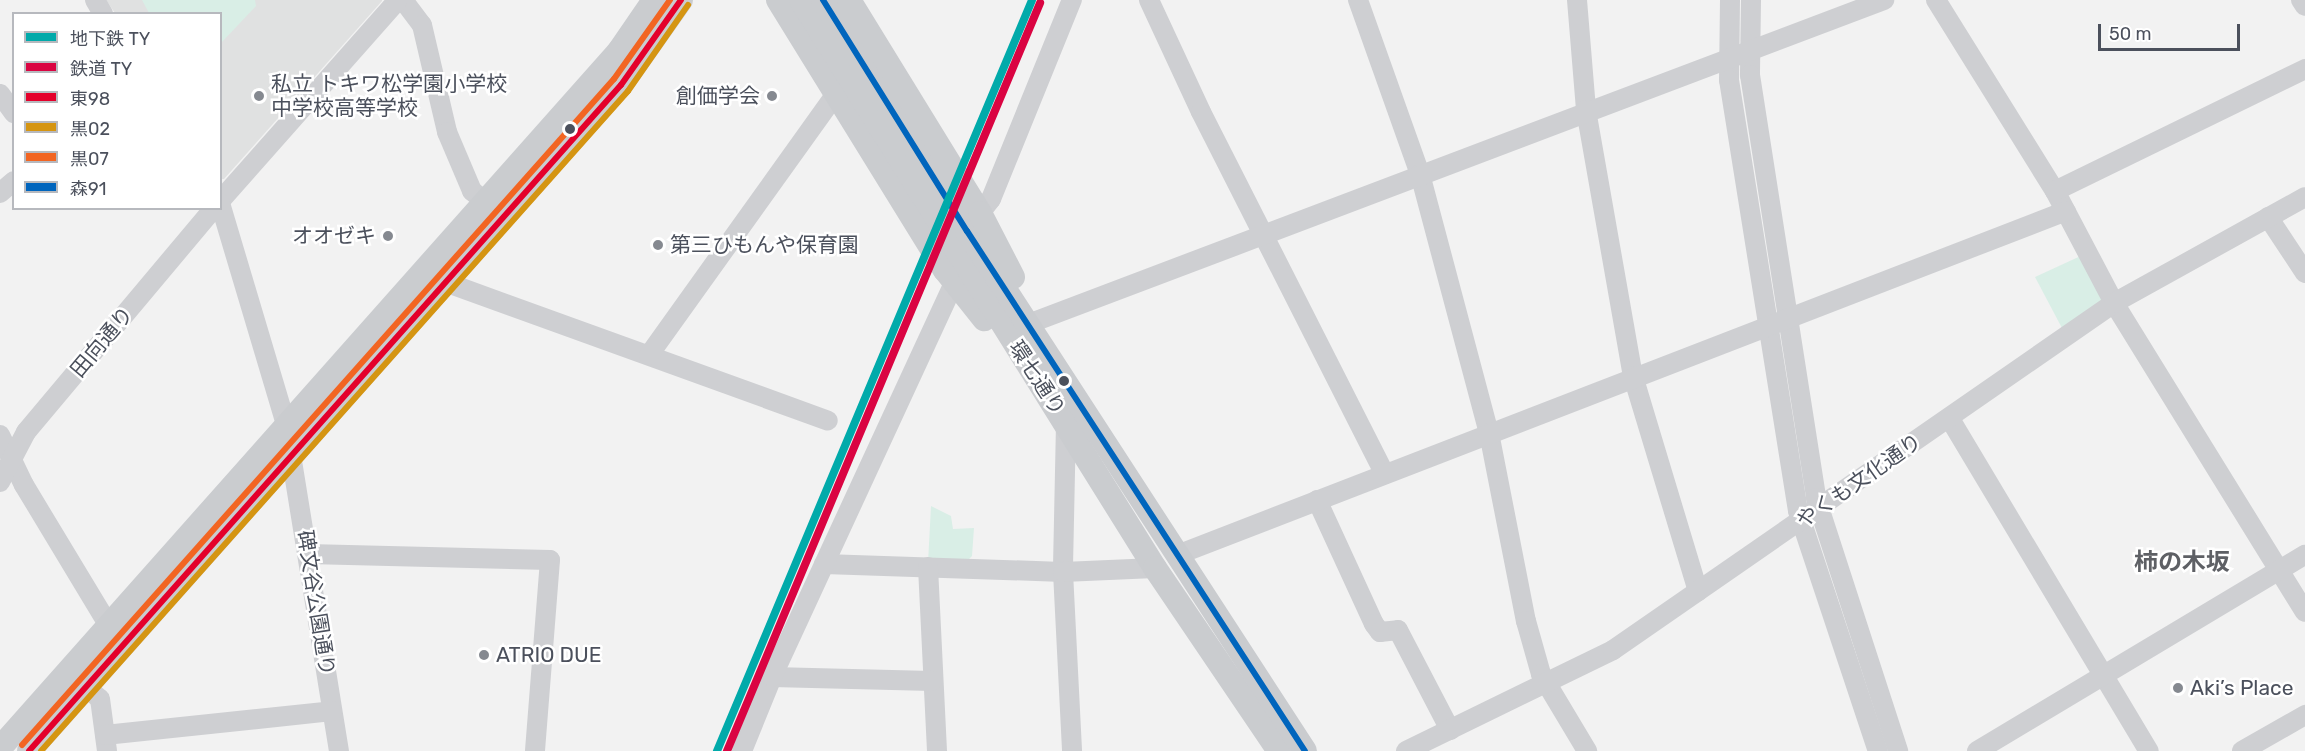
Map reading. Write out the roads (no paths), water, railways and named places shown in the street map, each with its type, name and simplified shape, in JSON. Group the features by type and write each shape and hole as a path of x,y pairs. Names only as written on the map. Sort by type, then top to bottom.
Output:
{"main road":[{"path":"0,748 619,51 654,0"},
{"path":"29,751 621,85 681,0"},
{"path":"778,0 837,92 883,113 966,230 1036,321 1042,365"},
{"name":"環七通り","path":"801,0 966,230 1042,365 1177,555 1305,751"},
{"name":"環七通り","path":"823,0 883,113"},
{"path":"849,0 883,113 950,276 1042,365"},
{"name":"環七通り","path":"1042,365 1066,424 1155,568 1279,751"}],"street":[{"path":"222,200 398,0"},
{"path":"403,0 422,25 447,132 471,191 485,201"},
{"path":"966,230 990,199 1072,0"},
{"path":"1149,0 1385,474"},
{"path":"1358,0 1420,174 1489,433 1526,621 1544,684 1587,751"},
{"path":"1577,0 1586,110 1633,376 1698,591"},
{"path":"1730,0 1729,60 1736,135 1800,521 1878,751"},
{"path":"1751,0 1748,51 1787,317 1819,507 1898,751"},
{"path":"1036,321 1586,110 1729,60 1884,0"},
{"path":"1936,0 2055,191 2114,303 2305,612"},
{"path":"2301,0 2305,6"},
{"path":"2055,191 2305,69"},
{"path":"649,355 837,92"},
{"path":"0,94 12,110"},
{"path":"0,194 12,183"},
{"name":"やくも文化通り","path":"1406,751 1613,650 1950,419 2114,303 2305,197"},
{"name":"碑文谷公園通り","path":"222,209 286,424 339,751"},
{"name":"田向通り","path":"0,482 26,432 212,210"},
{"path":"1177,555 1766,324 2066,211"},
{"path":"2268,217 2305,273"},
{"path":"742,751 772,677 950,276"},
{"path":"445,282 828,421"},
{"path":"1950,419 2149,751"},
{"path":"1066,424 1064,572 1072,751"},
{"path":"0,435 12,460 109,626"},
{"path":"1317,500 1374,624 1380,632 1398,630 1450,730"},
{"path":"308,554 550,560 535,751"},
{"path":"1977,751 2305,555"},
{"path":"824,564 1064,572 1155,568"},
{"path":"928,567 937,751"},
{"path":"772,677 932,681"},
{"path":"86,687 100,699 106,743 332,711"},
{"path":"2242,751 2305,715"}],"metro line":[{"name":"TY","path":"717,751 1032,0"}],"rail line":[{"name":"TY","path":"727,751 1040,3"}],"place":[{"name":"私立 トキワ松学園小学校 中学校高等学校","path":"259,96"},
{"name":"創価学会","path":"772,96"},
{"name":"オオゼキ","path":"388,236"},
{"name":"第三ひもんや保育園","path":"658,245"},
{"name":"ATRIO DUE","path":"484,655"},
{"name":"Aki’s Place","path":"2178,688"}],"district":[{"name":"柿の木坂","path":"2182,563"}]}
